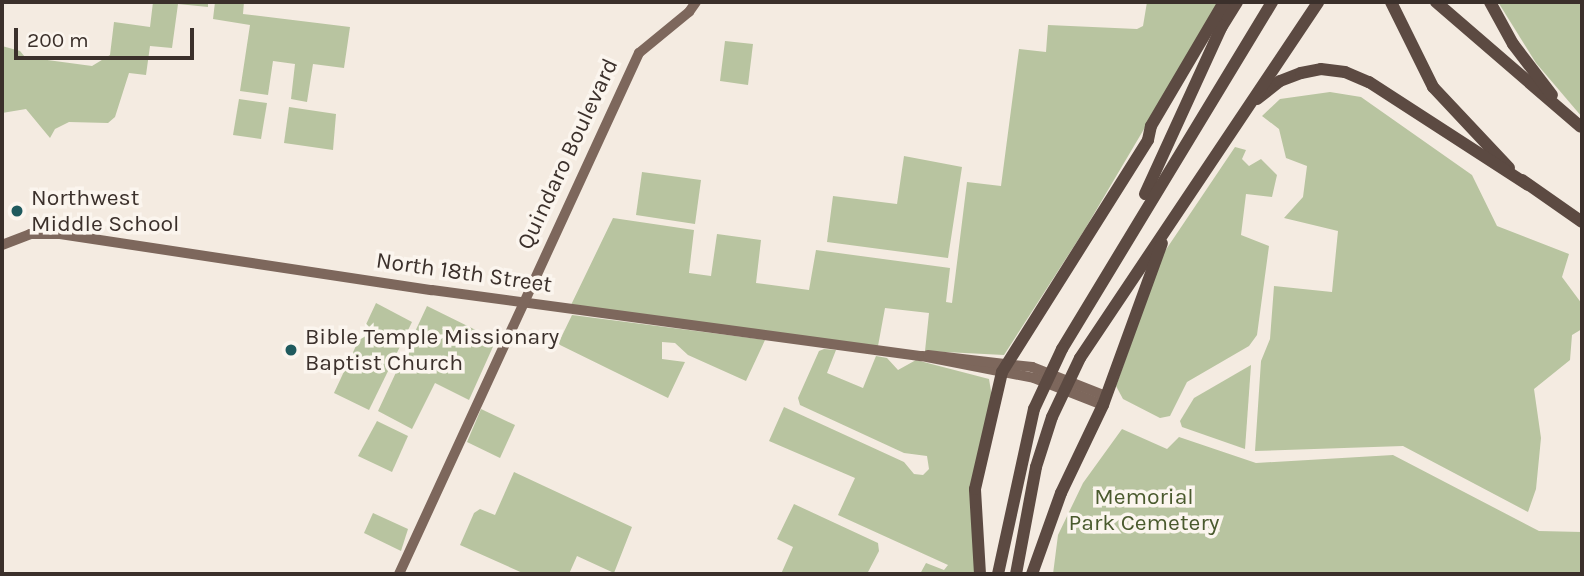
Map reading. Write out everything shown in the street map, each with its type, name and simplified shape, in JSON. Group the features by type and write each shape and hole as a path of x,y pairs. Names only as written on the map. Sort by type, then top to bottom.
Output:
{"highway":[{"path":"1148,140 1150,126 1224,2"},
{"path":"980,574 975,489 1005,367 1237,2"},
{"path":"998,574 1034,409 1062,349 1115,255 1272,2"},
{"path":"1016,574 1036,467 1052,417 1080,358 1318,2"},
{"path":"1391,2 1433,87 1496,157 1528,185"},
{"path":"1436,2 1581,128"},
{"path":"1490,2 1513,44 1581,128"},
{"path":"1115,255 1222,26"},
{"path":"1248,105 1280,81 1301,73 1321,69 1345,72 1369,82 1582,222"},
{"path":"1032,574 1061,493 1105,401 1169,223"}],"main road":[{"name":"Quindaro Boulevard","path":"399,574 639,53 690,12 696,2"},
{"name":"North 18th Street","path":"2,245 47,233 522,302 1005,367 1105,401"}],"green space":[{"path":"153,2 208,2 208,7 178,4 172,48 150,46 146,75 129,73 115,117 108,123 69,122 55,129 50,138 26,109 2,113 2,46 20,51 25,57 92,66 110,55 114,22 150,27"},
{"path":"215,2 244,2 243,14 350,27 344,68 313,64 307,102 291,99 295,64 273,61 268,95 240,91 250,25 213,19"},
{"path":"1147,2 1219,2 1085,229 1004,355 925,351 929,313 885,308 878,346 571,305 613,218 694,230 689,273 711,276 717,234 761,240 756,283 809,290 816,250 950,268 946,302 952,303 967,182 1001,186 1019,49 1046,52 1048,25 1137,29 1143,26"},
{"path":"1498,2 1582,2 1582,117 1536,63"},
{"path":"725,41 753,44 748,85 720,81"},
{"path":"1330,92 1361,97 1472,175 1497,226 1569,254 1562,277 1582,304 1582,329 1572,335 1570,360 1534,389 1541,438 1536,489 1528,512 1403,446 1255,451 1261,361 1270,339 1274,286 1332,292 1338,231 1284,218 1303,197 1307,166 1286,158 1279,129 1262,116 1280,99"},
{"path":"239,99 267,103 261,139 233,135"},
{"path":"289,107 336,114 333,150 284,143"},
{"path":"1235,147 1246,150 1242,159 1249,166 1261,159 1277,175 1272,197 1246,194 1241,235 1269,246 1257,335 1249,346 1187,382 1170,416 1160,418 1123,399 1116,386 1163,254"},
{"path":"904,156 962,167 948,258 827,242 833,196 897,204"},
{"path":"642,172 701,180 695,224 636,215"},
{"path":"376,303 412,322 369,410 334,393"},
{"path":"427,306 496,340 469,400 435,383 412,429 378,411"},
{"path":"572,315 765,340 746,381 688,355 675,343 662,342 662,359 685,362 668,398 558,344"},
{"path":"836,350 827,373 863,388 876,356 887,358 898,370 916,360 989,379 992,397 973,477 977,574 920,574 926,563 944,570 948,565 838,515 855,478 769,441 784,407 904,462 914,474 923,475 929,469 927,456 904,453 800,405 798,398 819,351"},
{"path":"1251,365 1245,449 1182,427 1180,421 1194,398"},
{"path":"481,409 515,425 500,458 467,442"},
{"path":"377,421 408,436 392,472 358,456"},
{"name":"Memorial Park Cemetery","path":"1122,429 1167,449 1179,437 1256,463 1393,455 1539,531 1582,532 1582,574 1053,574 1058,535 1083,483"},
{"path":"514,472 632,527 614,573 577,556 569,574 525,574 460,545 474,513 480,509 495,515"},
{"path":"794,504 878,543 879,551 867,574 781,574 793,547 777,539"},
{"path":"373,513 408,529 401,551 364,533"}],"place":[{"name":"Northwest Middle School","path":"17,211"},
{"name":"Bible Temple Missionary Baptist Church","path":"291,350"}]}
